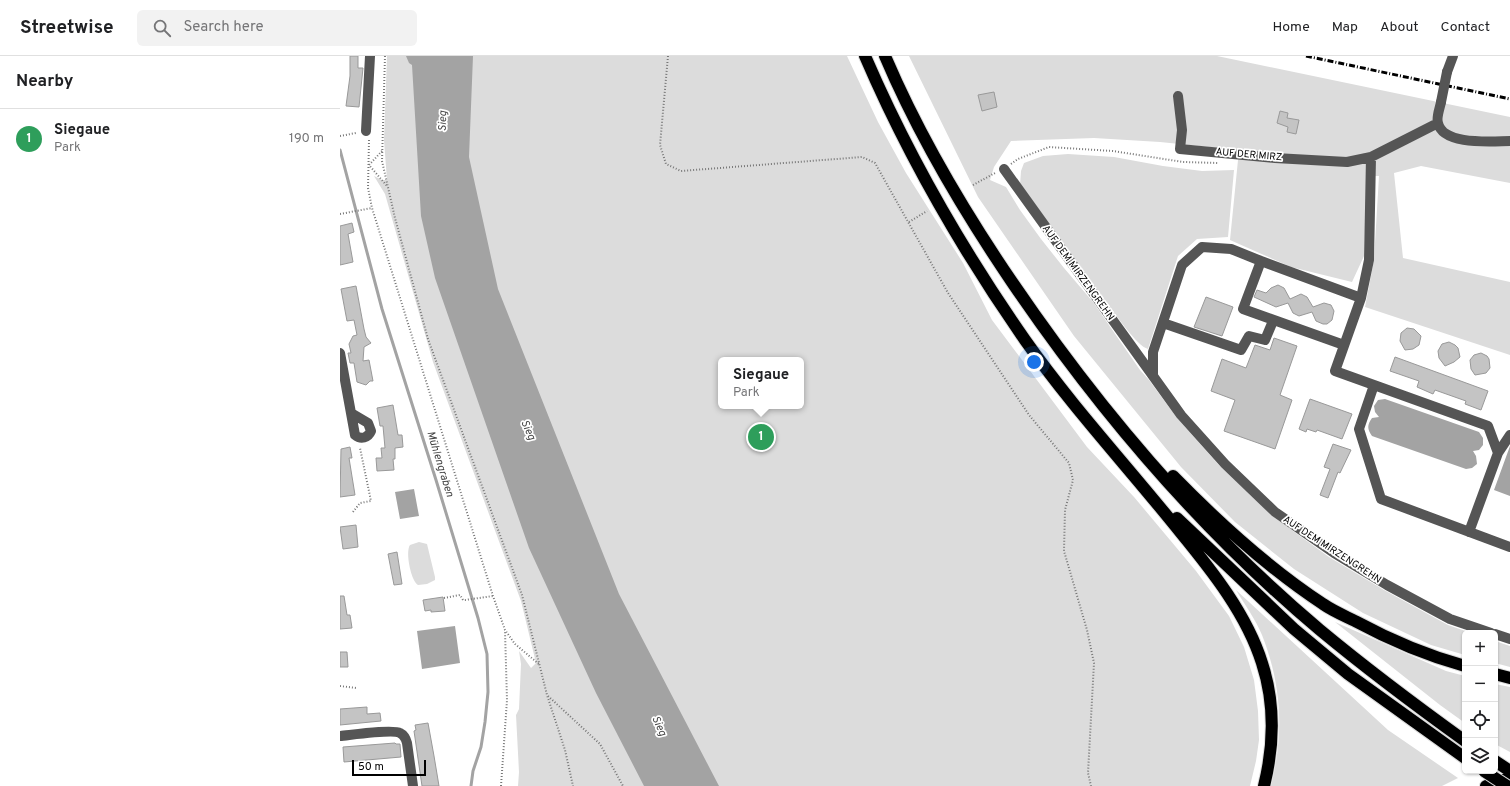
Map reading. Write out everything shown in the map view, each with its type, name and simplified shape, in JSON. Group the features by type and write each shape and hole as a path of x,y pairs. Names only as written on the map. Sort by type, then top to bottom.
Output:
{"highway":[{"path":"865,56 907,146 944,213 990,288 1049,372 1102,440 1144,487 1198,553 1221,585 1254,640 1268,686 1271,708 1272,730 1264,786"},
{"path":"885,56 898,88 926,144 957,198 1044,330 1102,406 1170,485 1242,559 1319,629 1400,694 1462,739"},
{"path":"1102,406 1225,526 1275,570 1324,605 1386,638 1432,657 1462,665"},
{"path":"1144,487 1294,629 1348,674 1462,756"},
{"path":"1498,675 1510,678"},
{"path":"1498,763 1510,771"},
{"path":"1489,774 1507,786"},
{"path":"1486,786 1510,777"}],"street":[{"path":"366,131 370,56"},
{"path":"1453,56 1447,72 1441,102 1438,123 1440,128 1449,136 1462,140 1510,141"},
{"name":"AUF DER MIRZ","path":"1178,96 1182,130 1180,149 1275,158 1348,162 1371,157 1438,123"},
{"path":"1371,157 1369,260 1361,298 1335,370 1374,386 1488,426 1498,453"},
{"name":"AUF DEM MIRZENGREHN","path":"1004,169 1186,421 1225,464 1275,512 1334,553 1387,585 1450,619 1482,630"},
{"path":"1153,376 1153,352 1182,265 1202,247 1230,249 1361,298"},
{"path":"1261,261 1243,309 1344,346"},
{"path":"1163,323 1241,350 1249,336 1265,340 1273,321"},
{"path":"340,354 355,435 359,438 366,438 372,431 368,423 351,413"},
{"path":"1374,386 1359,429 1381,499 1510,547"},
{"path":"1469,532 1498,453 1510,435"},
{"path":"1498,635 1510,639"},
{"path":"340,736 385,732 401,733 406,739 407,743 413,786"}],"path":[{"path":"385,56 382,160 395,218 428,339 522,595 547,695 565,750 573,786"},
{"path":"668,56 660,145 666,164 681,171 862,157 875,163 948,293 1029,415 1069,463 1073,480 1066,510 1064,551 1087,630 1094,663 1088,773 1091,786"},
{"path":"340,136 366,131 369,140 368,188 372,208 493,596 505,630 515,644 540,665"},
{"path":"973,185 1004,169 1018,159 1049,147 1113,151 1183,162 1221,164"},
{"path":"369,165 382,151"},
{"path":"369,165 387,186"},
{"path":"340,214 372,208"},
{"path":"909,222 927,211"},
{"path":"353,512 360,503 371,501 359,438"},
{"path":"444,598 460,595 463,600 465,600 493,596"},
{"path":"501,786 507,700 505,630"},
{"path":"340,686 356,688"},
{"path":"547,695 600,744 623,786"}],"shaded area":[{"path":"387,56 847,56 878,122 906,173 963,263 992,320 1087,447 1134,497 1196,571 1229,616 1244,647 1254,680 1258,711 1259,740 1250,786 518,786 519,772 516,715 519,709 521,664 519,651 531,668 536,663 521,601 433,362 385,194 374,176 382,180 387,180 384,140"},
{"path":"909,56 1217,56 1510,117 1510,183 1421,166 1394,173 1403,258 1510,282 1510,355 1365,307 1374,260 1379,176 1367,176 1364,256 1352,282 1291,267 1230,240 1239,150 1160,142 1094,138 1011,141 994,167 990,180 1006,187 1020,210 1041,239 1093,302 1140,370 1177,418 1218,464 1271,515 1329,557 1384,590 1448,625 1462,630 1462,654 1431,645 1363,613 1294,569 1235,522 1181,467 1074,336 978,197"},
{"path":"1068,154 1114,157 1202,171 1234,170 1228,237 1197,239 1178,256 1148,349 1143,347 1127,330 1020,185 1021,171 1024,163 1043,156"},
{"path":"419,542 427,544 435,580 427,584 418,585 415,582 411,572 408,554 410,545"},
{"path":"1236,590 1388,730 1458,778 1442,786 1271,786 1278,748 1279,729 1279,710 1274,673 1260,629"},
{"path":"1335,622 1446,671 1462,675 1462,721"},
{"path":"1498,642 1510,646 1510,667 1498,664"},
{"path":"1498,685 1510,687 1510,752 1498,746"}],"water":[{"name":"Sieg","path":"406,56 473,56 469,157 498,289 619,594 719,786 644,786 596,693 529,548 435,278 421,216 412,65 409,63"},
{"path":"1385,399 1479,432 1483,438 1483,445 1479,450 1473,451 1476,456 1477,464 1472,468 1466,469 1372,436 1368,429 1369,423 1372,418 1379,417 1375,412 1374,406 1378,400"},
{"path":"1510,446 1510,496 1494,490"},
{"path":"414,489 419,516 400,519 395,492"},
{"path":"455,626 460,663 422,669 417,631"}],"building":[{"path":"350,56 358,56 358,68 363,68 359,107 346,106 350,76"},
{"path":"994,92 997,107 982,111 978,95"},
{"path":"1280,111 1288,113 1287,118 1299,120 1296,134 1287,132 1288,127 1277,123"},
{"path":"352,223 354,232 348,234 353,262 340,265 340,226"},
{"path":"1278,285 1284,288 1290,299 1301,294 1307,297 1313,307 1324,303 1331,305 1334,311 1332,320 1327,324 1323,324 1316,321 1312,312 1299,316 1293,313 1288,303 1276,307 1254,297 1257,290 1266,293 1271,288"},
{"path":"356,286 366,337 371,343 364,347 363,361 369,360 373,381 370,381 366,385 357,382 354,363 350,363 348,353 351,353 349,344 353,336 357,335 354,320 347,321 341,289"},
{"path":"1206,297 1233,307 1222,336 1194,327"},
{"path":"1407,328 1414,329 1421,336 1419,345 1413,349 1405,350 1400,341 1401,333"},
{"path":"1274,338 1297,346 1280,395 1292,400 1275,449 1224,431 1235,400 1211,391 1222,359 1246,368 1255,345 1270,350"},
{"path":"1449,342 1458,348 1460,357 1454,362 1445,366 1439,358 1438,351 1442,344"},
{"path":"1481,353 1489,359 1490,368 1486,373 1475,375 1471,369 1470,360 1474,355"},
{"path":"1395,357 1488,391 1481,410 1465,404 1466,401 1435,390 1433,394 1417,387 1419,381 1390,371"},
{"path":"1310,399 1352,414 1342,439 1317,430 1316,432 1307,429 1306,432 1299,429"},
{"path":"393,405 398,435 402,435 403,447 395,448 395,459 393,459 394,470 377,471 376,458 382,458 381,448 385,448 383,426 380,426 377,408"},
{"path":"1333,444 1351,450 1340,473 1338,472 1328,498 1320,495 1330,469 1324,467"},
{"path":"350,447 352,458 349,458 355,495 340,497 341,449"},
{"path":"356,525 358,547 343,549 340,527"},
{"path":"397,552 402,584 394,585 388,554"},
{"path":"340,596 344,596 347,615 350,615 352,628 340,629"},
{"path":"443,597 445,611 425,611 423,600"},
{"path":"340,652 347,652 348,667 340,667"},
{"path":"367,707 367,714 380,713 381,721 340,725 340,709"},
{"path":"428,723 439,786 422,786 414,731 416,730 415,725"},
{"path":"395,743 400,744 401,757 344,762 343,747"}],"waterway":[{"name":"Mühlengraben","path":"340,150 382,309 436,480 478,618 487,654 488,692 485,722 481,747 473,771 471,786"}],"railway":[{"path":"1306,56 1510,99"}],"place":[{"name":"Siegaue","path":"761,437"}]}
